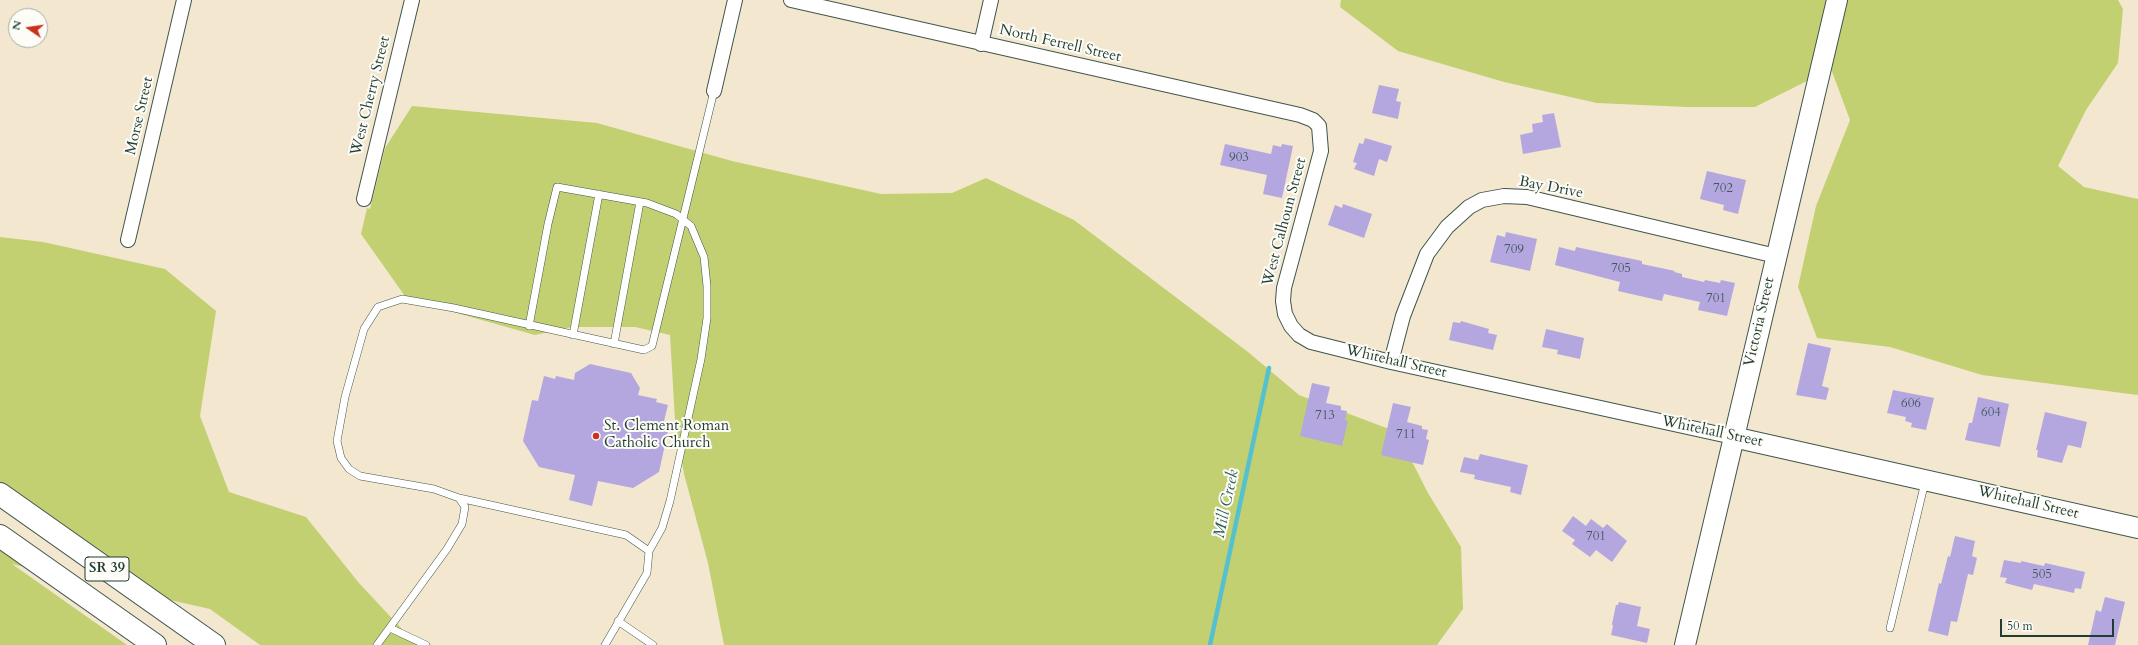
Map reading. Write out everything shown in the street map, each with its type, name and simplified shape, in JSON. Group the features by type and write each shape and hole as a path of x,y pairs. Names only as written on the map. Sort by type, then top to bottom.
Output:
{"main road":[{"name":"SR 39","path":"0,494 214,645"},
{"name":"SR 39","path":"0,536 155,645"}],"street":[{"name":"Morse Street","path":"128,240 184,0"},
{"name":"West Cherry Street","path":"364,199 412,0"},
{"path":"714,91 735,0"},
{"name":"North Ferrell Street","path":"791,0 1300,115 1313,120 1319,126"},
{"path":"981,44 991,0"},
{"name":"Victoria Street","path":"1685,645 1837,0"},
{"name":"West Calhoun Street","path":"1291,326 1285,314 1284,294 1318,167 1322,141 1319,126"},
{"name":"Bay Drive","path":"1391,362 1403,316 1427,254 1447,227 1469,207 1482,200 1504,196 1527,197 1776,256"},
{"name":"Whitehall Street","path":"1291,326 1299,335 1311,342 1391,362 1926,479 2138,528"}],"lane":[{"path":"649,551 626,536 459,498 434,489 360,476 349,469 341,458 337,442 345,396 364,329 378,307 402,299 454,308 529,326 644,350 652,346 714,91"},
{"path":"529,326 548,224 557,187 640,202 676,214 691,226 704,257 707,286 707,318 701,358 670,502 662,528 649,551 647,573 605,645"},
{"path":"573,335 599,194"},
{"path":"614,344 640,202"},
{"path":"1890,628 1926,479"},
{"path":"377,645 447,549 462,524 465,507 459,498"},
{"path":"618,622 653,645"},
{"path":"390,628 426,645"}],"green space":[{"path":"1341,0 1828,0 1809,80 1755,107 1687,107 1597,103 1504,82 1398,51 1340,7"},
{"path":"1846,0 2118,0 2123,9 2118,63 2086,110 2058,166 2084,187 2138,199 2138,395 1982,375 1890,347 1817,338 1798,287 1816,206 1850,120 1831,69"},
{"path":"412,106 597,123 732,161 881,194 952,193 986,178 1074,220 1248,352 1299,395 1397,432 1428,493 1461,547 1463,609 1437,645 724,645 708,563 684,474 675,420 670,335 635,327 572,327 535,335 407,299 361,234 367,208 370,209 385,148"},
{"path":"0,237 43,242 165,269 216,311 200,416 229,492 306,517 359,583 417,645 260,645 210,609 161,598 0,484"},
{"path":"0,546 33,569 12,564 127,645 0,645"}],"building":[{"path":"1379,85 1399,89 1396,101 1401,102 1398,119 1372,113"},
{"path":"1554,113 1561,147 1523,154 1520,135 1533,132 1532,124 1543,122 1542,115"},
{"path":"1365,138 1392,146 1387,162 1379,159 1374,176 1354,169 1357,163 1353,162 1359,143 1363,144"},
{"path":"1225,144 1271,154 1273,145 1281,147 1282,144 1293,146 1282,198 1263,194 1267,175 1220,165"},
{"path":"1707,171 1746,180 1738,214 1723,210 1724,205 1700,199"},
{"path":"1343,204 1372,214 1364,238 1328,225 1335,205 1342,208"},
{"path":"1506,232 1537,239 1530,271 1490,262 1497,235 1505,237"},
{"path":"1559,247 1575,251 1576,247 1642,261 1642,264 1675,271 1674,272 1682,274 1682,277 1704,282 1705,280 1720,283 1721,280 1735,283 1727,316 1698,310 1700,302 1664,294 1662,301 1618,291 1620,282 1555,265"},
{"path":"1461,321 1489,329 1488,333 1497,335 1493,350 1449,340 1453,322 1460,323"},
{"path":"1546,329 1584,338 1580,359 1557,354 1558,350 1542,347"},
{"path":"1808,343 1831,348 1822,386 1829,388 1826,400 1796,395"},
{"name":"St. Clement Roman Catholic Church","path":"590,364 631,373 640,388 638,395 657,399 656,402 668,405 662,429 668,431 659,472 633,488 598,481 592,506 569,500 575,475 539,467 523,441 532,400 538,401 544,376 555,379 556,376 574,380 575,373"},
{"path":"1312,383 1330,387 1326,403 1341,406 1341,410 1347,411 1345,420 1348,421 1342,446 1300,436"},
{"path":"1893,390 1934,398 1926,430 1911,427 1912,423 1905,421 1906,417 1887,413"},
{"path":"1978,397 2009,404 2000,447 1965,440 1969,423 1972,423"},
{"path":"1393,403 1411,407 1407,422 1422,426 1422,429 1428,430 1426,439 1429,440 1423,465 1381,455"},
{"path":"2045,412 2087,422 2081,448 2068,445 2062,463 2037,457 2038,450 2036,450"},
{"path":"1480,454 1528,465 1521,495 1510,492 1511,487 1474,479 1475,475 1460,472 1464,457 1478,460"},
{"path":"1573,516 1586,526 1591,519 1603,528 1607,524 1627,541 1612,562 1596,550 1590,557 1572,544 1575,540 1562,531"},
{"path":"1955,536 1975,541 1972,556 1977,558 1973,575 1968,574 1957,622 1951,621 1948,636 1928,631 1939,583 1941,584"},
{"path":"2004,560 2021,563 2021,561 2044,566 2045,563 2085,572 2081,589 2075,588 2074,593 2034,584 2032,590 2005,583 2007,578 2000,577"},
{"path":"2105,597 2125,602 2115,645 2088,645 2096,610 2101,612"},
{"path":"1619,602 1641,607 1637,626 1650,629 1647,643 1611,635 1616,605 1618,605"}],"waterway":[{"name":"Mill Creek","path":"1210,645 1269,368"}],"place":[{"name":"St. Clement Roman Catholic Church","path":"596,436"}]}
